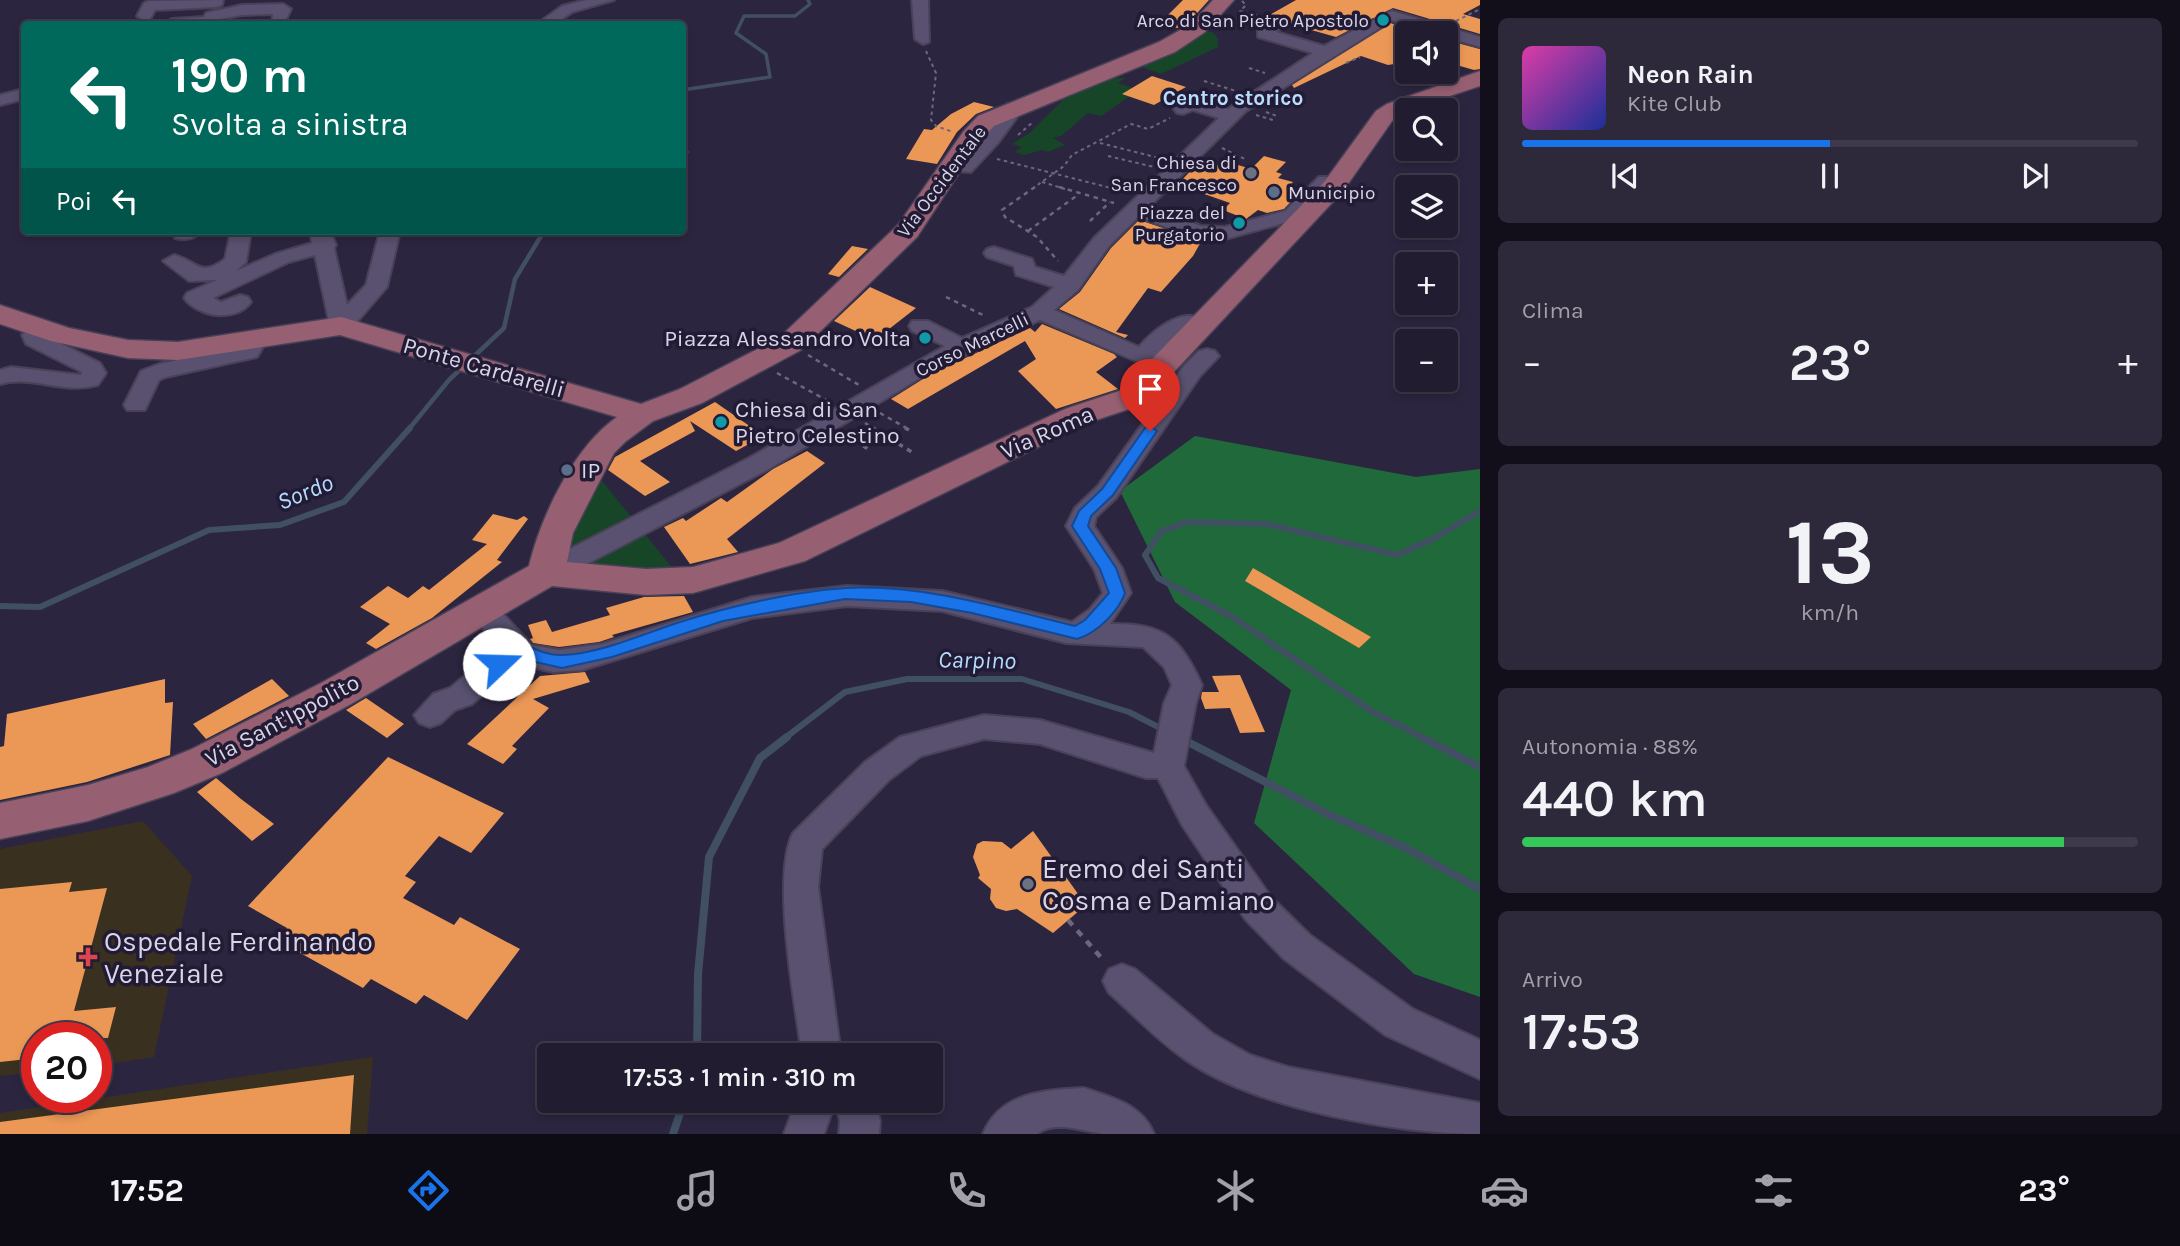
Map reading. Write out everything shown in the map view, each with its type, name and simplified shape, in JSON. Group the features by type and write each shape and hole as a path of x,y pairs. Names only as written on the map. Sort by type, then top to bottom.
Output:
{"main road":[{"name":"Via Occidentale","path":"546,573 555,533 600,449 634,411 691,396 790,344 908,231 968,159 986,121 1167,47 1198,28 1224,0"},
{"name":"Via Roma","path":"546,573 646,582 693,580 792,552 1066,421 1133,397 1203,342 1340,177 1384,116 1395,109 1480,78"},
{"path":"0,314 43,328 128,349 178,351 341,326"},
{"name":"Ponte Cardarelli","path":"341,326 634,411"},
{"name":"Via Sant'Ippolito","path":"0,821 88,803 159,781 207,761 337,693 546,573"}],"street":[{"path":"549,21 566,9 606,0"},
{"path":"920,0 923,39"},
{"path":"145,16 149,6 243,19"},
{"path":"194,21 212,13 283,9 278,21"},
{"name":"Corso Marcelli","path":"546,573 734,477 964,346 1040,312 1077,277 1101,242 1231,116 1254,97 1394,12 1480,42"},
{"path":"1280,22 1264,34 1326,52"},
{"path":"0,100 21,95"},
{"path":"1186,106 1231,116"},
{"path":"951,186 968,159"},
{"path":"1142,203 1198,232 1225,233 1292,215 1330,177 1340,177"},
{"path":"174,261 197,276 220,273 235,262 240,235"},
{"path":"341,326 376,287 389,235"},
{"path":"240,302 220,310 195,298 268,270 300,250 315,236 341,326"},
{"path":"994,253 1025,263 1024,270 1077,277"},
{"path":"1040,312 1143,357 1174,325 1182,322 1203,342 1192,371 1107,492 1084,514 1080,526 1108,568 1117,593 1114,601 1091,625 1077,633"},
{"path":"920,326 964,346"},
{"path":"0,377 21,372 72,383 90,380 94,373 92,368 34,339 33,335 43,328"},
{"path":"136,405 149,376 159,371 249,352 256,340"},
{"path":"482,609 522,653 562,662 612,650 722,615 845,594 911,596 972,607 1077,633 1141,636 1163,642 1178,658 1187,685 1180,703 1169,761 1218,852 1258,908 1297,947 1399,1022 1480,1060"},
{"path":"430,715 444,702 461,696 518,649"},
{"path":"820,1043 800,887 805,843 877,771 911,746 984,727 1040,732 1146,765 1169,761"},
{"path":"1122,981 1199,1047 1241,1071 1288,1086 1480,1123"},
{"path":"1003,1134 1036,1110 1084,1108 1116,1119 1135,1134"},
{"path":"804,1134 812,1113"},
{"path":"858,1113 859,1134"}],"path":[{"path":"1468,13 1480,9"},
{"path":"923,39 936,74 931,120 936,127"},
{"path":"1203,81 1254,97"},
{"path":"1077,277 1055,260 1045,245 1028,231 1012,224 1002,210 1071,160 1072,155 1096,142 1105,141 1131,124 1148,130 1186,106"},
{"path":"1206,141 1245,159"},
{"path":"1096,142 1175,168"},
{"path":"1118,148 1108,156 1175,168"},
{"path":"968,159 1053,174 1142,203"},
{"path":"1042,182 1110,202 1142,203"},
{"path":"1028,231 1079,194"},
{"path":"1090,221 1110,202"},
{"path":"946,298 1005,326"},
{"path":"790,344 854,408 915,454"},
{"path":"757,361 854,408 909,430"},
{"path":"854,408 869,450"},
{"path":"1068,920 1122,981"}],"shaded area":[{"name":"Ospedale Ferdinando Veneziale","path":"143,821 192,876 154,1057 112,1064 112,1022 21,1022 21,1074 0,1076 0,849"},
{"name":"Ospedale Ferdinando Veneziale","path":"373,1057 367,1134 0,1134 0,1113 21,1110 21,1113 112,1113 112,1096"}],"green space":[{"path":"1205,32 1213,32 1218,39 1218,47 1161,74 1134,64"},
{"path":"1107,78 1125,78 1118,83 1132,88 1130,96 1101,116 1088,113 1061,136 1053,138 1065,145 1048,152 1042,150 1024,155 1015,152 1022,147 1012,144 1031,132 1064,99"},
{"path":"1195,436 1416,477 1480,469 1480,997 1414,974 1254,823 1291,690 1175,602 1120,491"},
{"path":"594,471 678,575 570,569 558,540"}],"building":[{"path":"1183,0 1209,0 1189,22 1182,22 1178,28 1157,26"},
{"path":"1296,0 1480,0 1480,5 1463,14 1480,19 1480,34 1458,27 1458,21 1436,21 1393,8 1385,12 1384,18 1373,18 1336,37 1290,24 1281,15 1272,19 1266,17"},
{"path":"1390,23 1395,24 1395,64 1388,65 1361,56 1294,88 1292,85"},
{"path":"1458,43 1480,49 1480,69 1458,65"},
{"path":"1152,76 1186,87 1154,105 1122,94"},
{"path":"974,102 994,107 976,114 957,132 937,164 906,159 924,129 932,130 951,114"},
{"name":"Municipio","path":"1264,156 1286,162 1276,172 1282,174 1278,178 1293,182 1289,187 1301,191 1284,209 1267,213 1258,210 1246,219 1223,210 1230,203 1184,187 1188,184 1181,181 1196,165 1213,170 1222,160 1251,169"},
{"path":"1139,220 1202,240 1193,256 1161,292 1148,288 1116,332 1128,335 1125,338 1059,309 1080,292 1111,248"},
{"path":"852,246 868,249 839,277 828,274"},
{"path":"870,287 916,308 875,340 834,321"},
{"path":"1042,324 1114,354 1117,357 1096,372 1118,389 1056,409 1018,371 1036,359 1025,341 908,409 891,399 931,374 1030,328 1035,332"},
{"path":"715,402 764,436 736,451 690,421 695,431 640,461 670,482 645,496 608,470 615,457"},
{"path":"807,451 825,463 727,539 738,552 690,564 664,527 683,518 686,521 721,498 727,502 773,469"},
{"path":"493,514 517,520 524,516 528,519 497,560 502,562 432,618 376,649 366,643 390,624 360,607 388,586 408,598 423,586 429,590 487,544 472,540"},
{"path":"1253,568 1371,637 1359,648 1245,581"},
{"path":"684,596 693,612 612,635 614,637 599,642 559,647 533,643 530,639 533,638 528,625 546,620 552,632 610,615 606,608 644,597"},
{"path":"585,672 590,682 533,699 549,708 512,746 517,749 503,764 467,744 540,676"},
{"path":"1240,675 1265,732 1240,733 1230,708 1205,709 1202,692 1219,692 1212,676"},
{"path":"165,679 165,703 173,702 170,755 87,782 0,800 0,747 4,746 7,714"},
{"path":"272,679 289,696 206,739 193,724"},
{"path":"366,698 404,724 387,738 346,710"},
{"path":"388,757 504,813 471,853 439,836 405,876 416,882 403,898 454,925 460,917 520,949 467,1020 424,995 416,1004 371,979 363,988 277,940 287,928 248,906"},
{"path":"216,778 274,824 252,841 197,792"},
{"name":"Eremo dei Santi Cosma e Damiano","path":"1033,831 1086,905 1053,933 1017,909 1006,911 996,908 990,899 991,889 978,878 980,875 973,857 977,844 983,841 1002,842 1011,849"},
{"path":"72,882 69,892 107,888 74,1011 116,1007 112,1022 21,1022 21,1060 0,1062 0,889"},
{"name":"Ospedale Ferdinando Veneziale","path":"354,1075 350,1134 0,1134 0,1122 68,1113 112,1113 112,1107"}],"waterway":[{"name":"Sordo","path":"686,89 770,77 766,54 736,33 744,16 795,16 810,4 808,0"},
{"name":"Sordo","path":"409,429 449,380 504,328 515,279 542,235"},
{"name":"Sordo","path":"0,606 40,607 209,530 280,525 344,502 410,428"},
{"name":"Carpino","path":"1424,738 1373,712 1231,616 1158,578 1145,555 1161,532 1185,522 1267,524 1397,555 1435,538 1480,511"},
{"name":"Carpino","path":"785,738 845,692 907,679 1022,679 1129,712 1166,731"},
{"name":"Carpino","path":"697,1043 698,974 709,857 760,758 787,737"},
{"name":"Carpino","path":"1421,737 1480,767"},
{"name":"Carpino","path":"1182,739 1330,815 1404,847 1480,889"},
{"name":"Carpino","path":"673,1134 680,1113"}],"place":[{"name":"Arco di San Pietro Apostolo","path":"1383,20"},
{"name":"Chiesa di San Francesco","path":"1251,173"},
{"name":"Municipio","path":"1274,192"},
{"name":"Piazza del Purgatorio","path":"1239,223"},
{"name":"Piazza Alessandro Volta","path":"925,338"},
{"name":"Chiesa di San Pietro Celestino","path":"721,422"},
{"name":"IP","path":"567,470"},
{"name":"Eremo dei Santi Cosma e Damiano","path":"1028,884"},
{"name":"Ospedale Ferdinando Veneziale","path":"88,957"}],"district":[{"name":"Centro storico","path":"1233,98"}],"route":[{"path":"499,664 518,649 522,653 562,662 612,650 722,615 845,594 911,596 972,607 1068,633 1077,633 1091,625 1114,601 1117,593 1108,568 1080,526 1084,514 1107,492 1150,431"}]}
